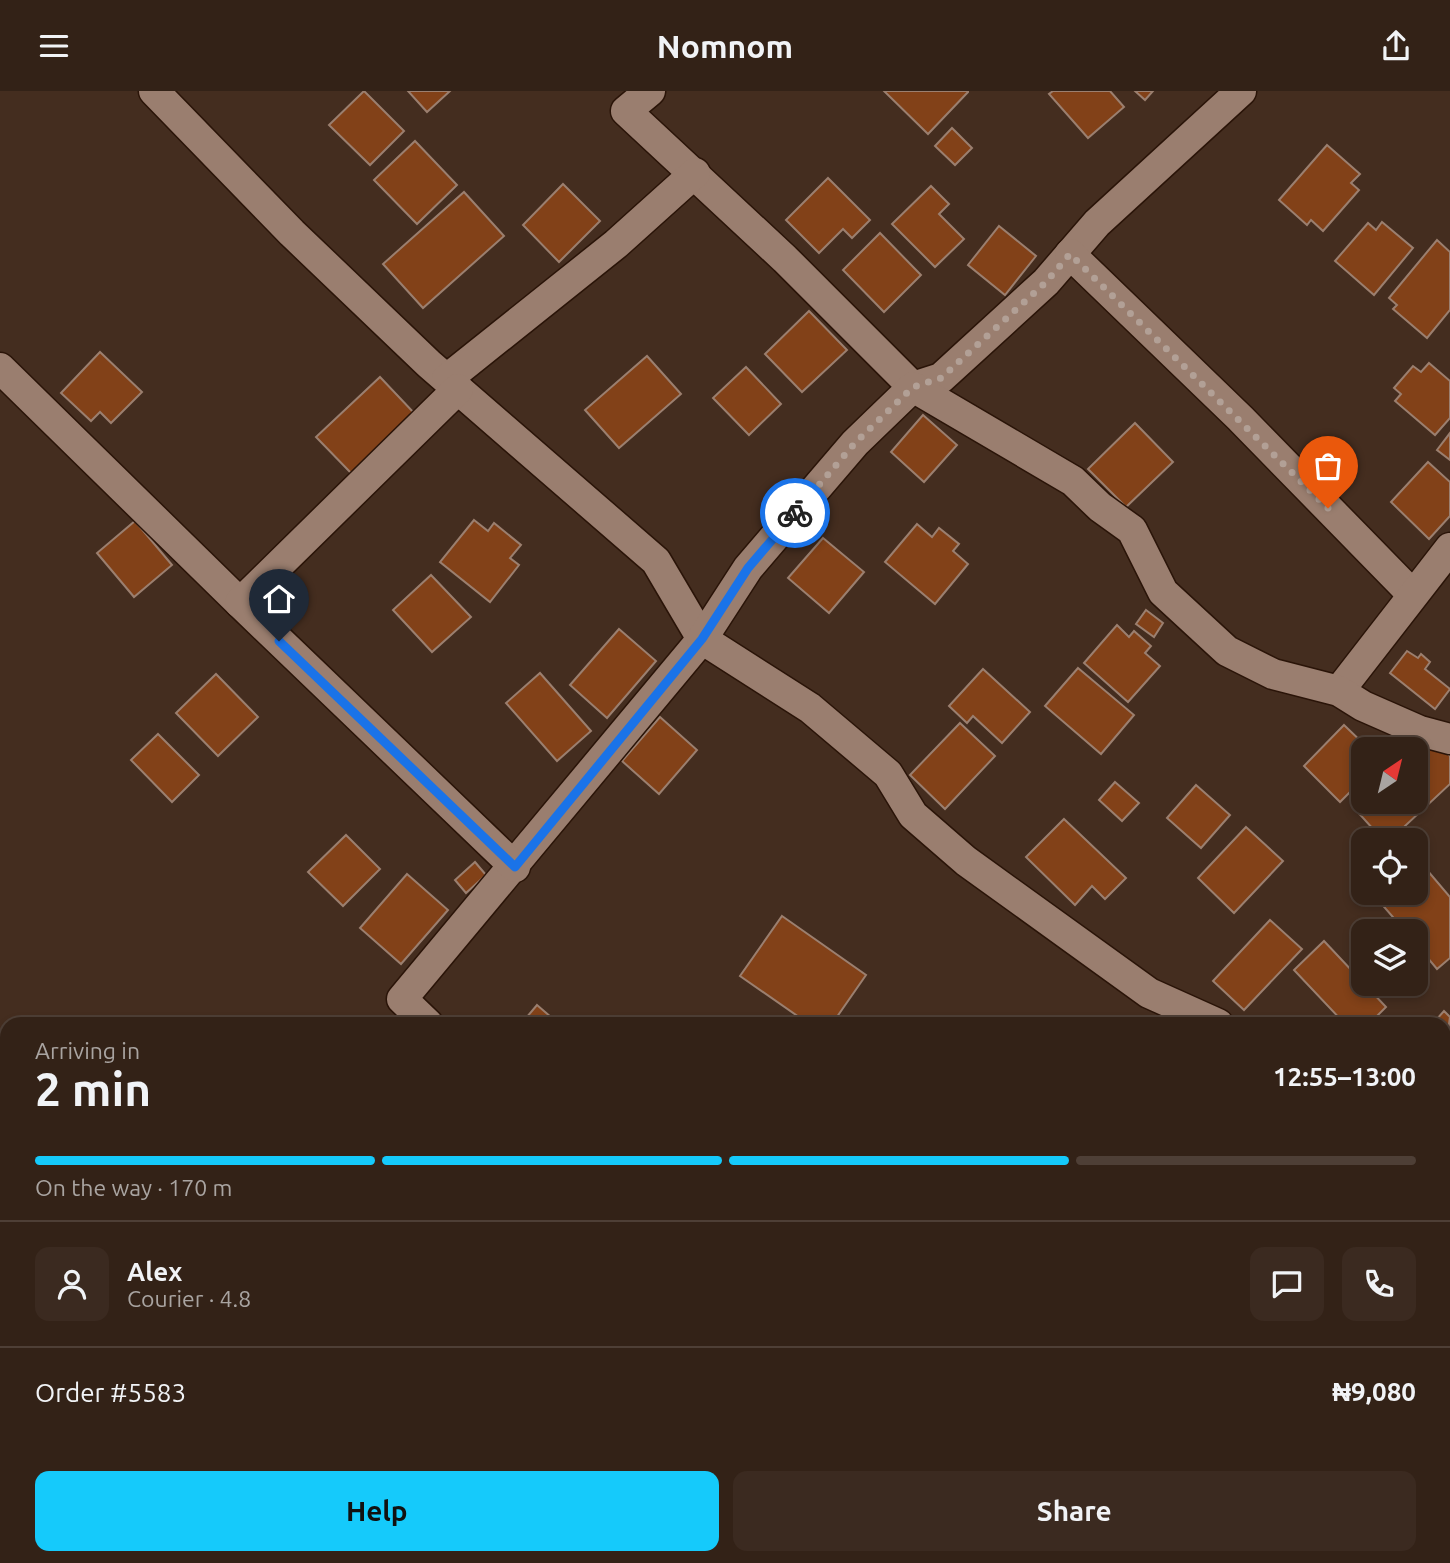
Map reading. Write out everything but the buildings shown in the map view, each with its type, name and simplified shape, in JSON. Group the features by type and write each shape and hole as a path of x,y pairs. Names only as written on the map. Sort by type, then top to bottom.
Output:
{"street":[{"path":"154,91 292,233 452,384 656,561 702,639 810,708 888,774 913,815 965,861 1149,993 1202,1017"},
{"path":"650,91 626,111 695,173 913,387 1073,481 1100,507 1132,530 1163,592 1227,651 1273,674 1339,691 1363,706 1408,726 1450,739"},
{"path":"421,1017 402,999 515,867 702,639 748,568 855,443 913,387 941,378 1046,282 1097,223 1241,91"},
{"path":"240,603 452,384 695,173"},
{"path":"1070,254 1240,418 1412,594"},
{"path":"0,367 240,603 515,867"},
{"path":"1339,691 1450,548"}],"way so far":[{"path":"795,513 855,443 913,387 941,378 1046,282 1070,254 1240,418 1328,508"}],"route":[{"path":"279,641 515,867 702,639 748,568 795,513"}]}
